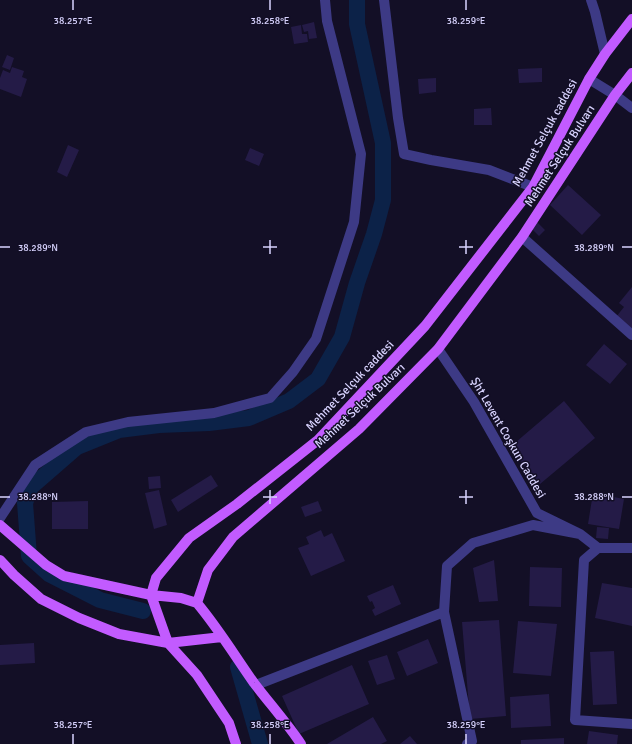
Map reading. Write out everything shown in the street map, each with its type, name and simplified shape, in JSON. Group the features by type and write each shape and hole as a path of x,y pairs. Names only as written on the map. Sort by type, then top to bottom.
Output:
{"main road":[{"name":"Mehmet Selçuk caddesi","path":"151,595 156,578 189,538 237,504 318,440 426,326 532,187 589,79 605,54 632,19"},
{"name":"Mehmet Selçuk Bulvarı","path":"197,603 208,570 233,537 359,429 438,349 522,237 615,95 632,73"},
{"path":"0,525 46,565 64,576 151,595 181,598 197,603 211,619 222,637 301,744"},
{"path":"0,560 14,575 41,599 79,618 119,634 168,643 222,637"},
{"path":"151,595 168,643 197,675 229,723 236,744"}],"street":[{"path":"0,518 35,465 86,432 128,422 214,413 270,398 293,372 316,339 354,222 361,154 327,21 325,0"},
{"path":"384,0 398,118 404,154 489,170 532,187"},
{"path":"591,0 605,54"},
{"path":"589,79 630,103"},
{"path":"522,237 632,335"},
{"name":"Şht Levent Coşkun Caddesi","path":"438,349 474,402 537,513 580,534 598,548"},
{"path":"467,744 472,741 444,612 447,566 472,543 533,525 580,534"},
{"path":"632,548 598,548 584,560 575,720 632,724"},
{"path":"256,684 444,612"}],"building":[{"path":"314,22 317,38 309,39 308,31 304,32 302,25"},
{"path":"301,25 302,34 307,34 308,42 294,44 291,27"},
{"path":"7,55 14,58 10,70 2,67"},
{"path":"12,67 24,71 22,77 27,79 21,97 0,89 0,78 3,70 10,73"},
{"path":"542,68 542,82 519,83 518,69"},
{"path":"436,78 436,92 419,94 418,79"},
{"path":"491,108 492,125 474,125 474,109"},
{"path":"68,145 79,150 67,177 57,172"},
{"path":"250,148 264,154 259,166 245,160"},
{"path":"568,185 601,215 582,235 550,205"},
{"path":"536,221 545,230 539,236 530,227"},
{"path":"632,287 632,330 616,317 624,307 619,303"},
{"path":"604,344 627,364 610,384 586,365"},
{"path":"564,401 595,438 540,484 509,448"},
{"path":"211,475 218,486 178,512 171,500"},
{"path":"160,476 161,488 149,489 148,477"},
{"path":"159,490 167,525 154,529 145,493"},
{"path":"593,493 624,499 619,529 588,524"},
{"path":"88,501 88,529 52,529 52,502"},
{"path":"318,501 322,511 305,517 301,507"},
{"path":"597,527 609,528 608,539 596,538"},
{"path":"321,530 324,537 332,533 345,561 311,576 298,548 309,544 306,537"},
{"path":"494,560 498,601 479,602 473,568"},
{"path":"530,567 562,568 561,607 529,606"},
{"path":"602,583 632,588 632,626 595,618"},
{"path":"393,585 401,604 375,616 372,610 375,608 372,601 370,602 367,596"},
{"path":"499,620 506,716 470,719 462,622"},
{"path":"518,621 557,624 551,676 513,673"},
{"path":"428,639 438,663 407,676 397,652"},
{"path":"34,643 35,663 0,665 0,645"},
{"path":"614,651 617,704 593,705 590,652"},
{"path":"387,655 395,679 377,685 368,661"},
{"path":"352,665 369,704 299,734 282,696"},
{"path":"549,694 551,726 511,728 510,697"},
{"path":"373,717 387,741 381,744 327,744"},
{"path":"589,731 618,735 617,744 587,744"},
{"path":"410,736 417,744 400,744"},
{"path":"564,738 564,744 521,744 521,740"}],"waterway":[{"path":"143,611 100,600 49,574 29,556 25,503 31,487 77,447 119,430 159,425 209,423 249,418 289,401 318,379 342,337 383,200 383,143 357,24 357,0"},
{"path":"238,667 260,744"}]}
